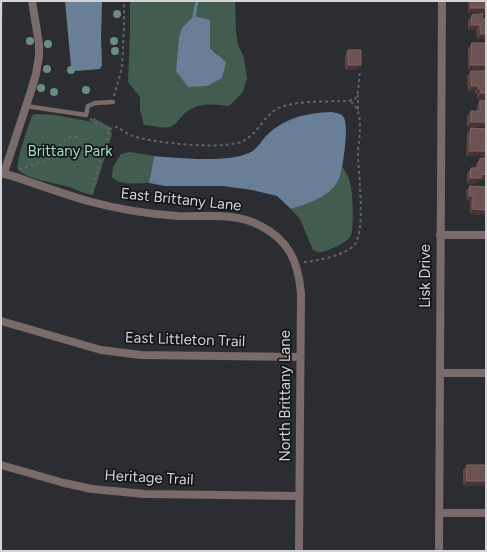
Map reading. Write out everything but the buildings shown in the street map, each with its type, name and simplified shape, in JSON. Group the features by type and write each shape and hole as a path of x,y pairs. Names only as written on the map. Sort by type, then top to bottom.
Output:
{"street":[{"path":"3,173 36,74 39,44 32,1"},
{"name":"Lisk Drive","path":"439,551 442,1"},
{"name":"East Brittany Lane","path":"3,173 89,201 139,212 177,216 229,217 241,219 257,224 275,235 284,245"},
{"path":"440,235 486,234"},
{"name":"North Brittany Lane","path":"284,245 296,262 300,275 301,293 299,551"},
{"name":"East Littleton Trail","path":"1,321 101,350 141,355 300,357"},
{"path":"440,373 486,373"},
{"name":"Heritage Trail","path":"1,467 92,489 145,494 299,496"},
{"path":"440,514 486,513"}],"lane":[{"path":"26,106 86,115 88,106 94,103 113,102"}],"path":[{"path":"113,102 122,68 124,1"},
{"path":"296,262 321,260 348,250 355,244 359,235 361,215 358,153 358,92 360,70"},
{"path":"86,115 90,120 109,129 118,127 132,136 172,143 207,145 235,144 249,138 267,117 279,108 300,103 348,101 355,99 358,92"},
{"path":"348,101 354,105 358,112"},
{"path":"89,201 109,129"},
{"path":"3,173 50,158 66,139 73,136 78,137"}],"green space":[{"path":"130,1 235,1 238,45 244,58 247,78 243,92 229,106 211,104 194,107 170,127 164,128 144,125 140,110 140,97 128,82","holes":["210,21 210,48 216,52 221,59 207,86"]},
{"name":"Brittany Park","path":"34,114 56,115 92,122 94,118 110,127 112,134 93,195 67,186 27,176 21,173 18,169 18,159 32,116"},
{"path":"130,152 154,156 149,183 124,183 115,180 112,177 113,167 121,154"},
{"path":"342,166 348,176 351,187 353,218 351,235 347,240 339,245 324,252 317,252 313,250 300,219 291,209 308,203 330,190 339,176"}],"water":[{"path":"65,1 102,2 102,65 100,69 76,71 71,66"},
{"path":"194,16 210,20 210,48 226,62 222,78 207,86 188,87 176,71 179,38 182,28"},
{"path":"331,112 342,115 346,129 343,164 340,176 330,191 320,198 308,203 291,209 277,196 252,190 223,186 165,186 149,183 154,156 216,159 240,156 254,150 273,130 288,121 304,115"}],"waterway":[{"path":"194,16 197,1"}]}
